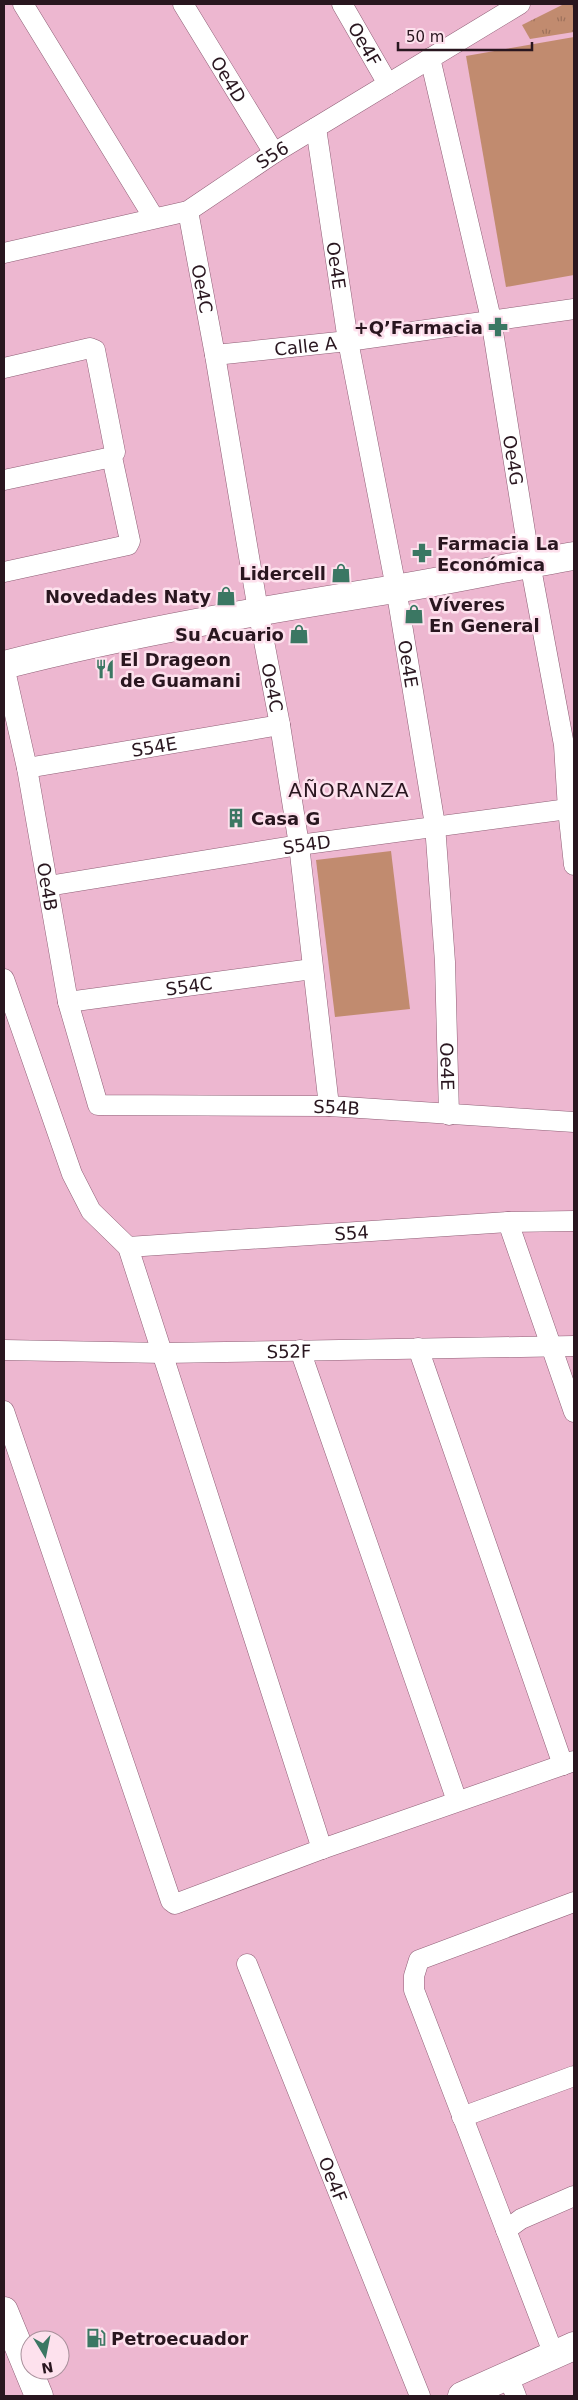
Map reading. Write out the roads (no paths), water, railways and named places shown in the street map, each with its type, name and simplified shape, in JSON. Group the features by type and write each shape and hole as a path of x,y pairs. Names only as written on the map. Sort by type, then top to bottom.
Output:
{"street":[{"path":"24,4 154,218"},
{"name":"Oe4D","path":"183,4 274,153"},
{"name":"Oe4F","path":"342,4 388,84"},
{"name":"S56","path":"4,253 188,211 274,153 511,6"},
{"name":"Oe4G","path":"430,58 491,319 530,563 569,745 568,809 574,865"},
{"name":"Oe4E","path":"316,128 348,341 396,588 435,825 445,962 449,1115"},
{"name":"Oe4C","path":"188,211 280,725 299,845 329,1106"},
{"name":"Calle A","path":"215,355 348,341 491,319 574,309"},
{"path":"4,368 90,348 95,350 115,452 112,457 130,541 128,545 4,572"},
{"path":"4,480 112,457"},
{"path":"4,666 69,648 258,610 396,588 574,556"},
{"name":"Oe4B","path":"4,666 27,768 68,1002 98,1106"},
{"name":"S54E","path":"27,768 280,725"},
{"name":"S54D","path":"48,886 299,845 435,825 568,809"},
{"name":"S54C","path":"68,1002 312,968"},
{"path":"4,979 72,1174 91,1211 128,1247 164,1353 322,1849"},
{"name":"S54B","path":"98,1106 329,1106 574,1122"},
{"name":"S54","path":"128,1247 508,1222 574,1221"},
{"path":"508,1222 574,1412"},
{"name":"S52F","path":"4,1350 164,1353 574,1346"},
{"path":"4,1411 171,1901 179,1904 322,1849 569,1763 418,1348"},
{"path":"300,1350 457,1802"},
{"path":"462,2396 512,2386 564,2351 506,2230 414,1990 414,1976 419,1960 574,1902"},
{"name":"Oe4F","path":"247,1964 420,2396"},
{"path":"462,2116 574,2076"},
{"path":"506,2230 521,2219 574,2196"},
{"path":"4,2311 39,2396"}],"place":[{"name":"+Q’Farmacia","path":"498,327"},
{"name":"Farmacia La Económica","path":"422,553"},
{"name":"Lidercell","path":"341,573"},
{"name":"Novedades Naty","path":"226,596"},
{"name":"Víveres En General","path":"414,614"},
{"name":"Su Acuario","path":"299,634"},
{"name":"El Drageon de Guamani","path":"105,669"},
{"name":"Casa G","path":"236,818"},
{"name":"Petroecuador","path":"96,2338"}],"district":[{"name":"AÑORANZA","path":"349,790"}]}
